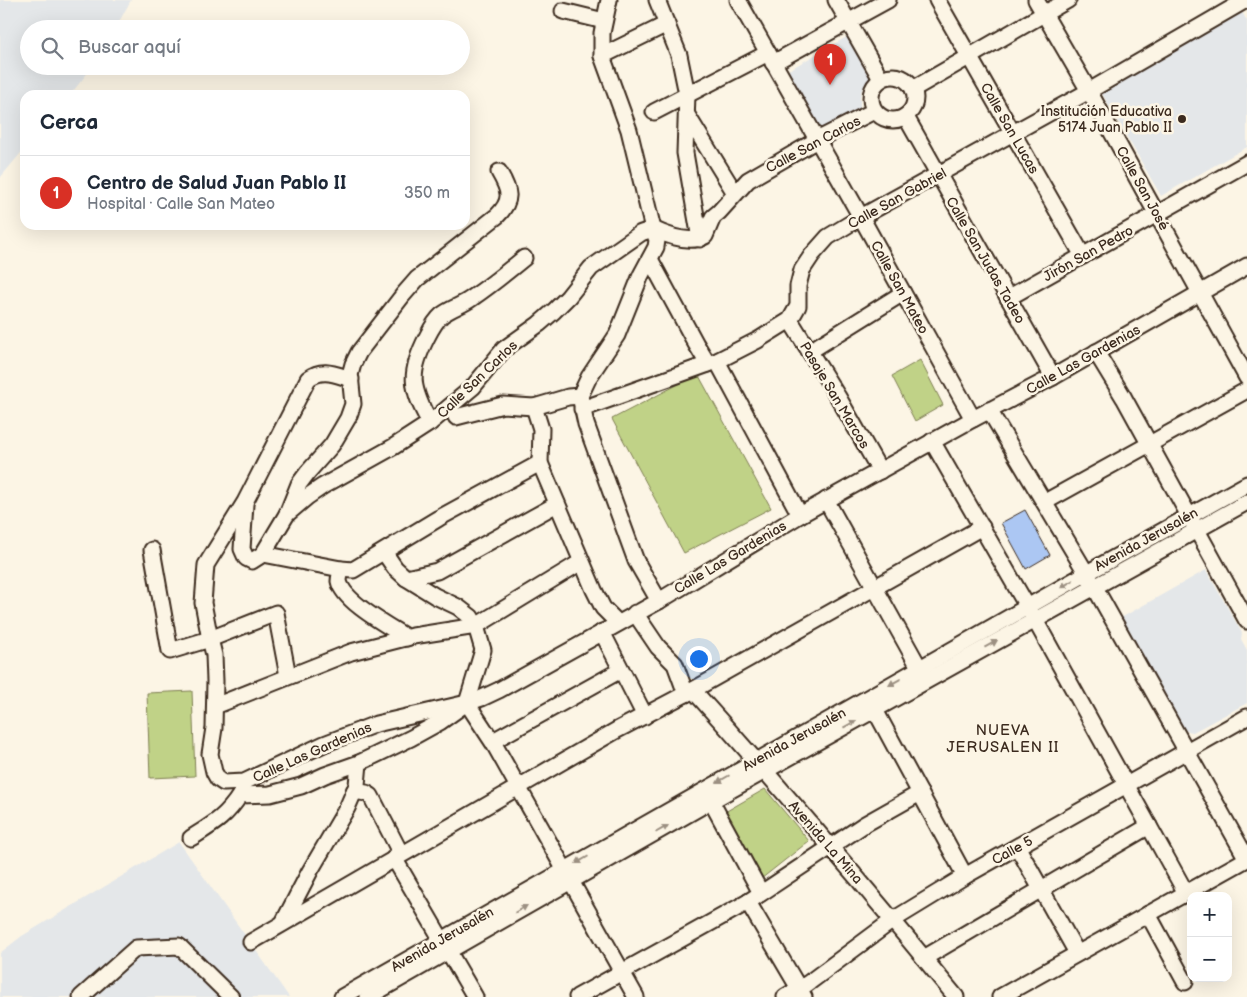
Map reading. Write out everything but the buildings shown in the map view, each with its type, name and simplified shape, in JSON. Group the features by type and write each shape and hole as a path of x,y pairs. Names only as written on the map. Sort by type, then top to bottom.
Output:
{"street":[{"path":"609,0 602,32 602,56 629,130 652,229 657,240 656,247 640,275 617,334 589,377 581,402 589,432 636,561 658,601"},
{"path":"652,229 668,236 700,239 685,153 687,94 679,55 657,0"},
{"name":"Calle San Mateo","path":"738,0 973,419"},
{"path":"836,0 881,79"},
{"path":"654,112 687,94 848,22 888,0"},
{"name":"Calle San Lucas","path":"936,0 1083,256"},
{"name":"Calle San José","path":"1036,0 1089,91 1247,378"},
{"path":"913,89 1068,0"},
{"name":"Calle San Gabriel","path":"790,320 798,306 798,286 802,270 828,237 1089,91 1246,0"},
{"path":"563,11 604,21"},
{"path":"602,56 667,24"},
{"path":"888,76 903,78 913,89 915,96 911,111 906,117 898,120 880,117 874,111 870,102 870,93 874,85 888,76"},
{"name":"Calle San Carlos","path":"700,239 705,236 713,217 720,212 748,180 817,140 874,111"},
{"path":"687,116 735,193"},
{"name":"Calle San Judas Tadeo","path":"906,117 1053,377"},
{"name":"Jirón San Pedro","path":"1008,298 1247,163"},
{"path":"245,502 242,549 246,558 252,561 263,554 287,514 300,484 332,445 348,418 353,404 350,379 352,364 359,352 417,279 505,208 508,201 508,191 499,172"},
{"name":"Calle San Carlos","path":"287,514 323,486 394,447 430,423 473,387 504,349 554,311 591,268 641,233 652,229"},
{"path":"430,423 414,387 413,376 415,362 434,323 441,316 489,287 524,258"},
{"path":"650,259 696,344 712,362 800,515"},
{"name":"Calle Las Gardenias","path":"236,790 244,782 324,744 376,724 467,703 499,690 658,601 826,500 1053,377 1247,266"},
{"path":"810,351 903,293"},
{"path":"456,417 503,405 534,407 568,397 581,402 712,362 758,340 790,320"},
{"name":"Pasaje San Marcos","path":"790,320 838,397 880,471"},
{"path":"1096,352 1124,398 1196,530 1241,597 1247,620"},
{"path":"350,379 322,372 315,373 308,379 245,502 206,565 203,603 214,655 215,706 210,754 218,780 236,790 270,794 301,786 359,763 440,722 467,703 483,650 476,626 470,616 458,607 434,596 406,578 395,568 384,552"},
{"path":"1045,502 1247,390"},
{"path":"534,407 540,429 540,463 581,562 603,608 618,623"},
{"path":"989,410 1091,579 1247,859 1000,997"},
{"path":"932,441 1127,784 1186,893"},
{"path":"263,554 352,570 438,518 540,463"},
{"name":"Avenida Jerusalén","path":"342,997 445,945 1031,614 1091,579 1188,516 1247,484"},
{"path":"826,500 924,674"},
{"name":"Avenida Jerusalén","path":"1091,579 1196,530 1247,502"},
{"path":"406,578 437,571 557,504"},
{"path":"251,942 397,856 982,527"},
{"path":"152,550 170,651 210,639 276,613 288,676"},
{"path":"215,706 352,652 439,631 476,626 581,562"},
{"path":"341,569 339,580 346,593 358,606 406,638"},
{"path":"636,613 658,647 676,664 690,692"},
{"path":"602,632 645,716"},
{"path":"492,741 621,670"},
{"name":"Avenida Jerusalén","path":"567,876 711,801 761,765 875,710 924,674"},
{"name":"Avenida La Mina","path":"690,692 761,765 956,997"},
{"path":"467,703 492,741 636,997"},
{"path":"875,710 965,876"},
{"name":"Calle 5","path":"785,997 801,993 893,920 965,876 1018,848 1247,717"},
{"path":"283,923 310,871 347,808 356,785 359,763"},
{"path":"191,838 218,821 231,810 236,790"},
{"path":"354,791 371,796 397,856 475,997"},
{"path":"577,997 754,898 830,846 920,793"},
{"path":"711,801 754,898 801,993"},
{"path":"924,958 1149,826"},
{"path":"1018,848 1077,953"},
{"path":"1148,914 1184,982"},
{"name":"Avenida Jerusalén","path":"368,997 445,945"},
{"path":"81,997 136,948 179,946 231,997"}],"shaded area":[{"path":"0,0 131,0 120,20 20,20 20,75 86,75 74,90 20,90 20,154 0,178"},
{"name":"Institución Educativa 5174 Juan Pablo II","path":"1241,10 1247,21 1247,147 1161,196 1100,90"},
{"path":"850,35 872,76 862,89 860,96 862,113 823,132 787,71"},
{"path":"1206,570 1242,633 1241,639 1247,650 1247,703 1193,732 1182,730 1119,619"},
{"path":"179,842 289,997 0,997 0,953 22,936"}],"green space":[{"path":"920,360 943,405 915,421 892,376"},
{"path":"698,374 771,508 684,553 612,419"},
{"path":"192,691 195,776 150,778 147,693"},
{"path":"765,789 809,841 761,879 725,812"}],"place":[{"name":"Centro de Salud Juan Pablo II","path":"830,85"},
{"name":"Institución Educativa 5174 Juan Pablo II","path":"1182,119"}],"district":[{"name":"NUEVA JERUSALEN II","path":"1003,738"}]}
